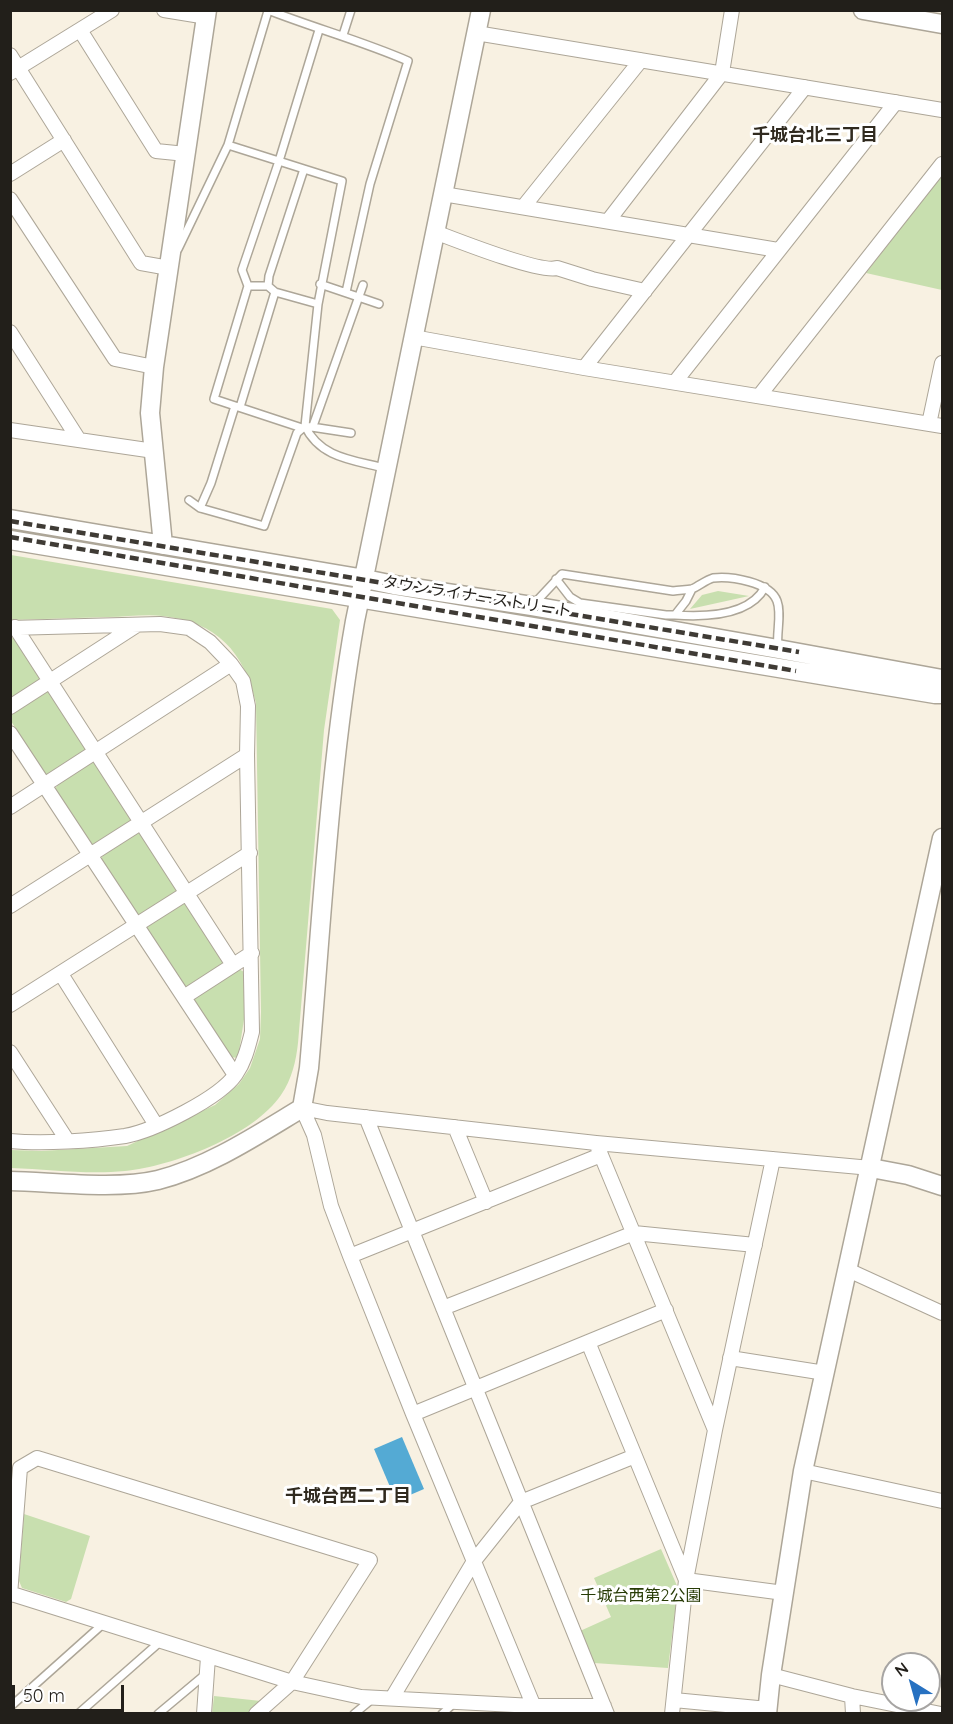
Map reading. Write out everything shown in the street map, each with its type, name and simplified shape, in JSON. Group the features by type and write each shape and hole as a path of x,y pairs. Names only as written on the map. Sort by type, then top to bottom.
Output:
{"street":[{"path":"15,71 112,10"},
{"path":"163,545 150,413 154,367 207,14 164,10"},
{"path":"481,10 360,597 342,699 329,822 309,1068 302,1108 314,1135 332,1206 350,1256 412,1413 536,1711"},
{"path":"608,221 722,73 732,10"},
{"path":"863,10 942,24"},
{"path":"80,30 156,151 186,154"},
{"path":"476,33 942,110"},
{"path":"10,55 15,71 64,140 141,263 169,268"},
{"path":"524,206 641,60"},
{"path":"584,368 805,87"},
{"path":"675,382 896,102"},
{"path":"10,174 64,140"},
{"path":"759,396 942,164"},
{"path":"443,194 778,250"},
{"path":"10,199 115,359 154,367"},
{"path":"435,232 535,266 552,270 557,268 645,291"},
{"path":"10,332 79,440"},
{"path":"413,338 936,425 942,363"},
{"path":"10,430 154,452"},
{"name":"タウンライナーストリート","path":"10,519 394,585 532,606 942,679"},
{"name":"タウンライナーストリート","path":"10,540 942,694"},
{"path":"10,1141 127,1136 156,1125 207,1100 227,1084 235,1075 246,1054 252,1032 248,706 243,681 231,664 210,642 189,628 137,624 13,628"},
{"path":"10,707 137,624"},
{"path":"13,628 50,681 233,965"},
{"path":"10,807 231,664"},
{"path":"10,733 235,1075"},
{"path":"10,906 248,756"},
{"path":"773,1159 715,1430 686,1580 673,1707 768,1712 771,1675 803,1471 871,1168 936,903 942,838"},
{"path":"10,1005 250,853"},
{"path":"184,997 252,953"},
{"path":"61,974 156,1125"},
{"path":"10,1052 68,1140"},
{"path":"10,1180 122,1185 156,1180 188,1170 219,1155 302,1108 455,1127 598,1149 773,1159 871,1168 908,1175 942,1186"},
{"path":"256,1713 292,1682 370,1560 37,1458 20,1468 11,1595 292,1682 361,1697 456,1702 536,1711 605,1710 366,1117"},
{"path":"455,1127 486,1202"},
{"path":"350,1256 486,1202 598,1149"},
{"path":"598,1149 715,1430"},
{"path":"443,1308 634,1233 755,1245"},
{"path":"848,1270 942,1313"},
{"path":"412,1413 666,1310"},
{"path":"588,1342 686,1580"},
{"path":"730,1358 825,1373"},
{"path":"392,1698 474,1561 521,1502 635,1456"},
{"path":"803,1471 942,1501"},
{"path":"686,1580 784,1593"},
{"path":"204,1713 208,1657"},
{"path":"771,1675 852,1696 941,1713"},
{"path":"852,1696 853,1713"}],"lane":[{"path":"343,35 351,10"},
{"path":"169,268 228,145 268,11 320,30 343,35 408,61 370,184 346,292"},
{"path":"320,30 242,270 248,286 214,399 303,427 313,426 351,433"},
{"path":"189,500 200,508 264,526 292,445 297,433 303,427 321,284 342,181 228,145"},
{"path":"268,286 269,276 304,169"},
{"path":"321,284 380,304"},
{"path":"313,426 363,285"},
{"path":"248,286 268,286 275,292 318,304"},
{"path":"200,508 211,483 275,292"},
{"path":"303,427 310,437 330,454 387,469"},
{"path":"532,606 562,574 673,591 692,589 712,578 742,579 765,587 777,599 778,649"},
{"path":"556,579 570,597 580,603 693,616 744,607 758,599 765,587"},
{"path":"675,615 686,602 692,589"},
{"path":"10,1707 104,1623"},
{"path":"78,1713 160,1641"},
{"path":"158,1713 207,1672"},
{"path":"354,1713 374,1698"},
{"path":"442,1713 456,1702"}],"green space":[{"path":"942,175 942,290 866,273"},
{"path":"11,555 332,609 340,620 324,730 298,1043 291,1076 281,1095 252,1123 232,1136 188,1156 166,1163 125,1171 96,1172 11,1168 11,1150 41,1151 127,1146 215,1105 239,1084 250,1068 260,1039 261,1012 256,703 251,685 236,655 213,633 182,619 142,615 11,620"},
{"path":"718,591 749,596 690,609 702,595"},
{"path":"11,638 17,638 45,680 11,702"},
{"path":"50,689 91,751 50,777 44,775 11,721 11,714"},
{"path":"94,759 135,821 97,846 89,845 55,789 60,781"},
{"path":"141,831 183,893 144,918 135,915 100,861 103,855"},
{"path":"187,902 229,964 189,988 183,987 145,930 147,926"},
{"path":"239,969 244,972 245,1013 238,1058 230,1057 194,1003 194,998"},
{"path":"24,1514 90,1536 71,1599 66,1602 22,1588 19,1581"},
{"name":"千城台西第2公園","path":"661,1549 678,1588 668,1668 594,1663 580,1631 611,1617 594,1578"},
{"path":"214,1696 261,1701 248,1713 212,1714"}],"water":[{"path":"402,1437 424,1489 396,1501 374,1449"}],"railway":[{"path":"10,521 799,652"},
{"path":"10,537 796,671"}],"district":[{"name":"千城台北三丁目","path":"815,136"},
{"name":"千城台西二丁目","path":"348,1497"}]}
